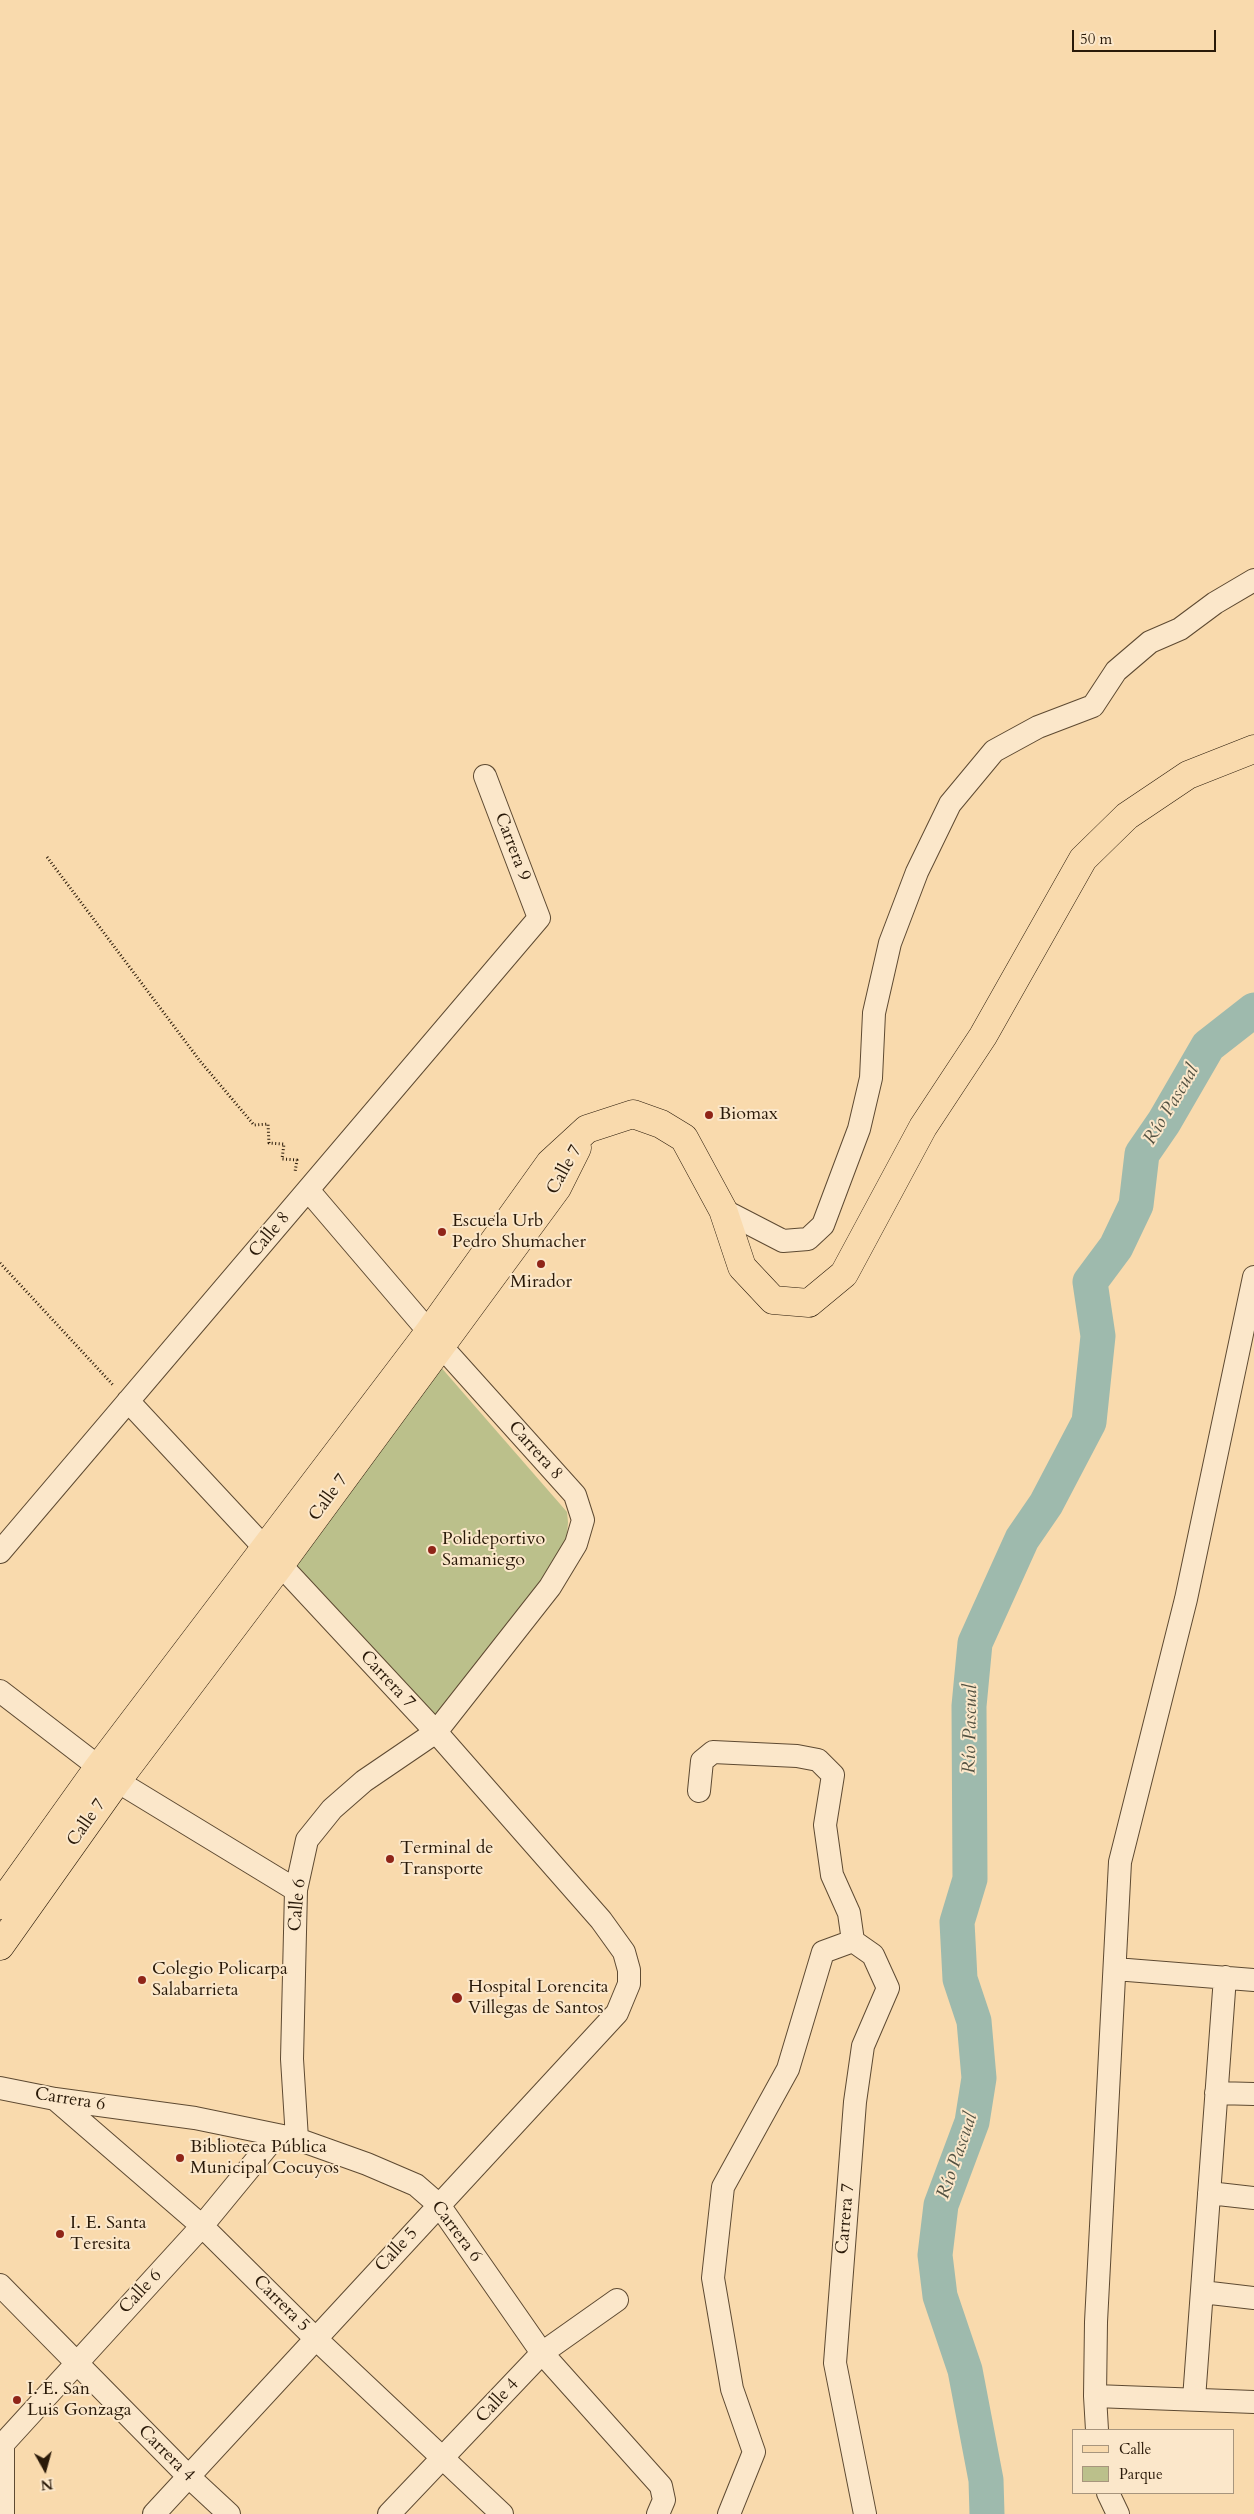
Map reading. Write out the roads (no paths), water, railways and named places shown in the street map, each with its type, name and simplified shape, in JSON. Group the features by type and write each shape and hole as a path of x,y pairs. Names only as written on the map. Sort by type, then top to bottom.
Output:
{"main road":[{"path":"723,1210 742,1267 773,1300 809,1303 844,1274 923,1127 983,1036 1083,859 1127,816 1188,775 1254,749"},
{"name":"Calle 7","path":"0,1906 108,1774 435,1339 550,1163 587,1129 633,1114 661,1124 684,1138 723,1210"},
{"name":"Calle 7","path":"0,1946 108,1774"}],"street":[{"path":"723,1210 783,1241 808,1239 824,1224 859,1129 869,1086 874,1013 890,943 917,872 950,804 994,751 1038,727 1094,706 1116,671 1150,642 1180,630 1215,603 1254,580"},
{"name":"Carrera 9","path":"484,776 539,918"},
{"name":"Calle 8","path":"0,1552 539,918"},
{"name":"Carrera 8","path":"308,1190 435,1339 576,1495 583,1520 576,1544 550,1587 436,1732"},
{"path":"1098,2429 1094,2396 1096,2322 1120,1862 1186,1599 1254,1277"},
{"name":"Carrera 7","path":"128,1401 436,1732 601,1920 624,1952 629,1970"},
{"path":"0,1691 108,1774 296,1890"},
{"name":"Calle 6","path":"3,2514 3,2444 202,2226 286,2138 292,2059 296,1890 307,1840 332,1809 364,1781 436,1732"},
{"path":"699,1791 702,1761 713,1752 797,1756 818,1760 833,1775 825,1825 832,1875 850,1913 853,1942 823,1952 788,2069 723,2187 713,2278 732,2389 754,2452 729,2514"},
{"name":"Carrera 7","path":"853,1942 873,1955 888,1988 863,2046 855,2102 835,2363 865,2514"},
{"path":"1115,1969 1254,1980"},
{"name":"Calle 5","path":"154,2514 617,2013 629,1984 629,1970"},
{"path":"1194,2399 1225,1977"},
{"name":"Carrera 6","path":"0,2088 55,2099 194,2118 286,2138 367,2164 416,2186 439,2205 542,2353 661,2486 661,2507"},
{"path":"1216,2093 1254,2094"},
{"name":"Carrera 5","path":"55,2099 202,2226 315,2338 502,2514"},
{"path":"1209,2194 1254,2198"},
{"name":"Carrera 4","path":"0,2285 188,2476 229,2514"},
{"path":"1202,2292 1254,2298"},
{"name":"Calle 4","path":"389,2514 542,2353 617,2300"},
{"path":"1094,2396 1254,2402"},
{"path":"1108,2494 1118,2514"}],"waterway":[{"name":"Río Pascual","path":"987,2514 986,2480 965,2370 940,2296 935,2255 941,2205 972,2122 979,2078 974,2021 960,1979 957,1922 970,1879 969,1706 975,1643 1022,1539 1046,1504 1089,1422 1098,1336 1090,1282 1116,1247 1136,1205 1142,1154 1164,1122 1208,1046 1254,1010"}],"place":[{"name":"Biomax","path":"709,1115"},
{"name":"Escuela Urb Pedro Shumacher","path":"442,1232"},
{"name":"Mirador","path":"541,1264"},
{"name":"Polideportivo Samaniego","path":"432,1550"},
{"name":"Terminal de Transporte","path":"390,1859"},
{"name":"Colegio Policarpa Salabarrieta","path":"142,1980"},
{"name":"Hospital Lorencita Villegas de Santos","path":"457,1998"},
{"name":"Biblioteca Pública Municipal Cocuyos","path":"180,2158"},
{"name":"I. E. Santa Teresita","path":"60,2234"},
{"name":"I. E. San Luis Gonzaga","path":"17,2400"}]}
